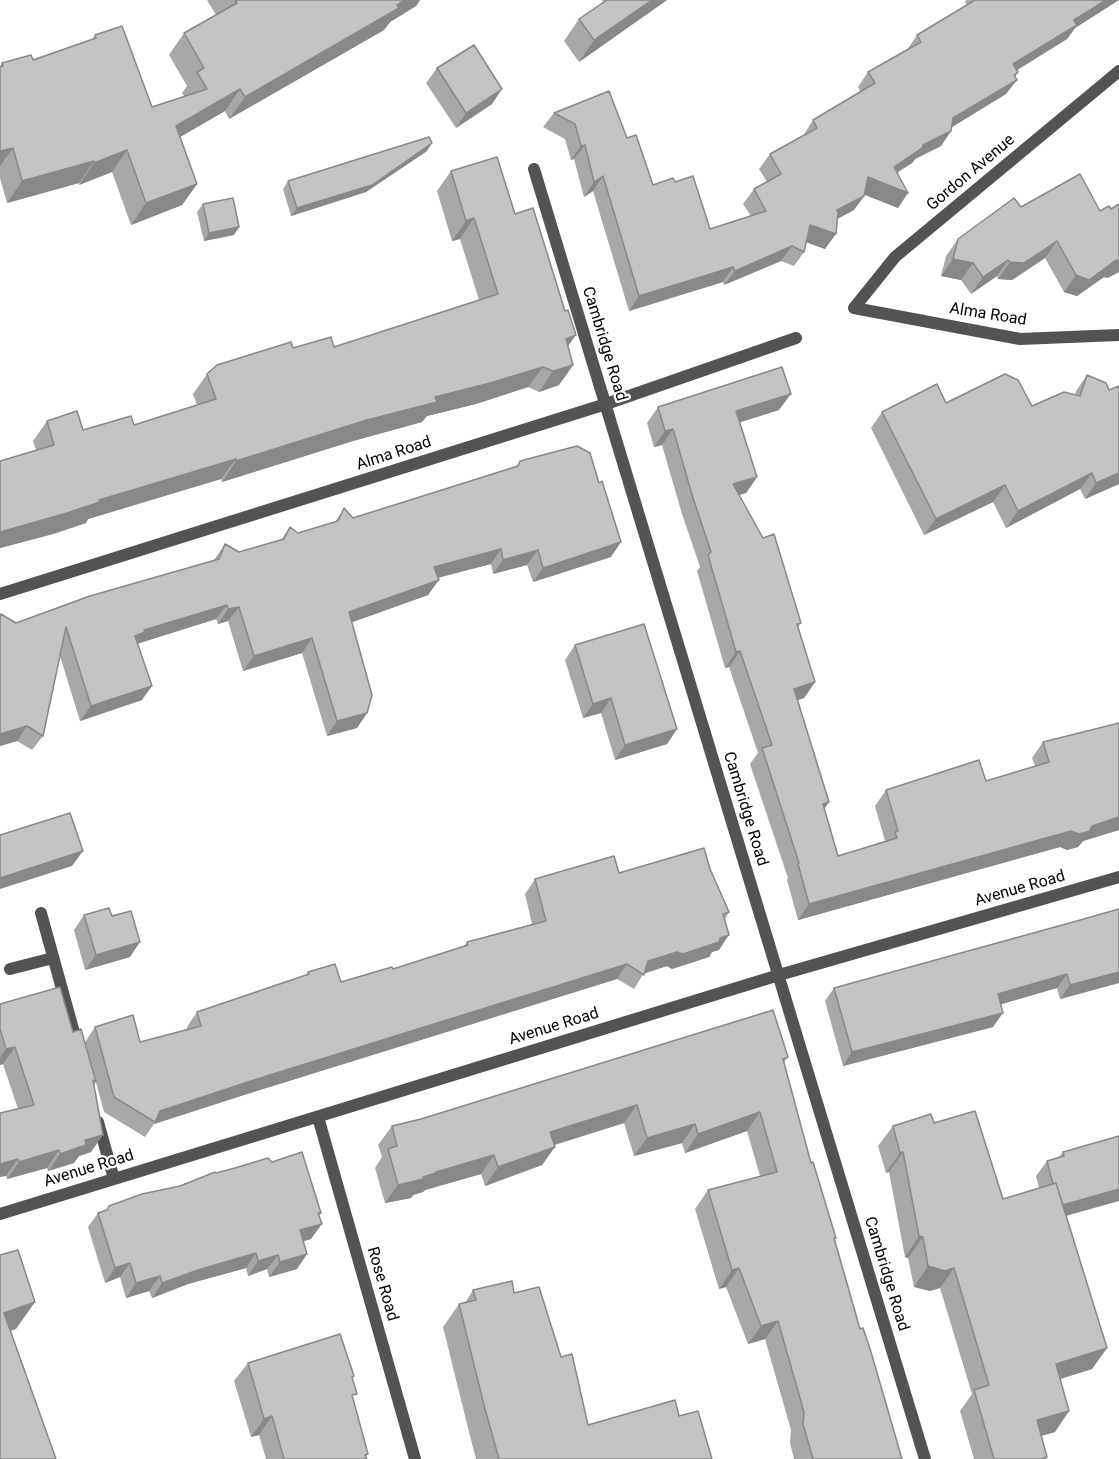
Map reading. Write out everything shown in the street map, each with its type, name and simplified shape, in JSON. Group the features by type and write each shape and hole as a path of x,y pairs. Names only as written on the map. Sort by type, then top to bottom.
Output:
{"street":[{"name":"Gordon Avenue","path":"854,308 895,257 1119,71"},
{"name":"Cambridge Road","path":"534,168 925,1459"},
{"name":"Alma Road","path":"854,308 1020,339 1119,335"},
{"name":"Alma Road","path":"0,594 606,404 796,338"},
{"name":"Avenue Road","path":"0,1214 779,975 1119,878"},
{"path":"42,914 81,1057"},
{"path":"10,969 53,958"},
{"path":"96,1113 114,1179"},
{"name":"Rose Road","path":"318,1117 415,1459"}],"building":[{"path":"235,0 405,0 397,5 399,8 245,97 240,89 176,126 197,184 146,203 127,150 94,163 94,161 22,181 13,148 0,151 0,67 3,66 2,63 31,55 33,60 96,38 95,35 122,26 152,107 207,89 197,72 204,68 184,33 237,3"},
{"path":"607,0 652,0 594,40 579,19"},
{"path":"975,0 1106,0 1074,20 1077,25 1013,64 1018,72 1014,75 1017,80 953,118 951,131 923,145 894,167 908,193 868,177 864,196 837,210 836,234 810,225 804,252 792,246 735,271 733,267 639,296 603,176 594,182 585,145 581,146 575,124 554,113 609,91 627,138 636,135 653,185 673,178 675,182 693,176 710,229 766,211 754,189 781,174 770,154 817,128 813,120 875,83 868,72 921,42 917,35"},
{"path":"474,45 502,89 466,113 437,68"},
{"path":"429,137 432,143 372,185 297,208 288,181"},
{"path":"497,157 515,214 533,208 565,311 568,310 576,335 566,339 573,365 553,371 543,367 435,397 437,402 367,420 0,532 0,461 54,445 47,421 77,411 83,430 131,416 134,425 216,399 207,374 217,365 291,342 293,348 331,337 334,347 498,294 474,218 466,221 451,171"},
{"path":"1080,174 1100,211 1109,206 1111,209 1119,204 1119,261 1116,260 1089,280 1076,275 1057,241 1024,263 1008,260 983,277 973,263 953,259 958,239 1014,198 1021,207"},
{"path":"233,198 239,227 209,233 203,204"},
{"path":"782,367 791,394 736,411 757,477 733,484 763,538 774,534 801,623 797,624 815,682 794,689 829,802 823,804 838,856 897,838 895,832 898,831 886,790 979,760 986,781 1049,762 1043,742 1119,723 1119,817 1092,826 1090,831 1079,834 1071,831 809,904 799,863 762,748 772,745 740,651 736,652 708,555 711,552 673,429 665,431 658,407"},
{"path":"1005,374 1018,380 1032,406 1064,392 1080,396 1087,375 1106,383 1109,390 1119,386 1119,473 1096,483 1092,473 1018,511 1005,485 936,519 882,412 937,384 946,403"},
{"path":"577,446 590,453 599,483 602,481 621,542 543,568 538,550 503,560 501,549 434,567 439,580 349,612 372,695 367,713 337,721 312,638 254,656 239,607 228,609 227,605 144,630 145,632 135,636 152,686 91,706 66,627 43,736 27,726 0,734 1,614 16,623 90,596 219,559 225,544 239,552 284,539 290,527 298,533 338,521 344,508 353,518 518,466 520,461"},
{"path":"644,624 677,729 625,745 611,698 593,704 575,645"},
{"path":"70,813 83,851 0,878 0,835"},
{"path":"704,848 710,869 729,912 723,914 729,935 720,938 719,942 683,954 677,952 648,961 644,975 627,964 160,1111 155,1122 114,1097 95,1027 133,1015 140,1042 201,1026 197,1012 309,974 308,972 335,964 341,982 392,967 393,969 468,945 467,942 546,921 535,879 614,856 619,873"},
{"path":"109,908 112,916 131,911 140,942 96,955 84,915"},
{"path":"1119,909 1119,972 1070,985 1067,974 998,994 1003,1013 852,1052 834,988"},
{"path":"60,987 73,1032 81,1029 96,1082 93,1080 103,1135 85,1140 86,1145 60,1154 59,1150 19,1162 18,1159 0,1164 0,1113 34,1105 15,1047 6,1049 0,1029 0,1004"},
{"path":"773,1010 788,1057 783,1059 811,1163 813,1162 860,1329 863,1328 871,1352 902,1459 813,1459 803,1424 804,1412 778,1321 761,1326 739,1268 732,1270 708,1190 777,1172 760,1112 698,1134 695,1124 647,1138 637,1105 550,1132 555,1147 498,1167 494,1155 436,1172 423,1177 424,1179 398,1185 388,1149 397,1146 392,1126"},
{"path":"975,1111 1003,1199 1056,1183 1107,1348 1056,1364 1069,1411 1037,1420 1047,1457 1041,1459 994,1459 974,1390 989,1385 954,1268 945,1271 928,1266 923,1237 919,1236 903,1152 900,1153 893,1126 931,1114 934,1123"},
{"path":"1119,1136 1119,1189 1063,1205 1056,1183 1053,1184 1047,1161 1064,1156 1063,1152"},
{"path":"302,1152 321,1213 318,1213 322,1224 300,1230 307,1254 280,1262 278,1255 258,1261 256,1253 162,1283 160,1276 136,1283 130,1263 115,1268 98,1213 107,1210 109,1206 142,1194 180,1186 215,1172 268,1158 272,1162"},
{"path":"18,1250 35,1302 4,1313 56,1459 0,1459 0,1255"},
{"path":"512,1281 514,1293 539,1287 561,1357 572,1354 588,1425 675,1400 679,1416 698,1411 712,1459 499,1459 459,1304 476,1300 473,1290"},
{"path":"340,1334 354,1376 352,1377 357,1394 352,1395 368,1454 365,1455 367,1459 284,1459 272,1416 264,1419 248,1363"}]}
